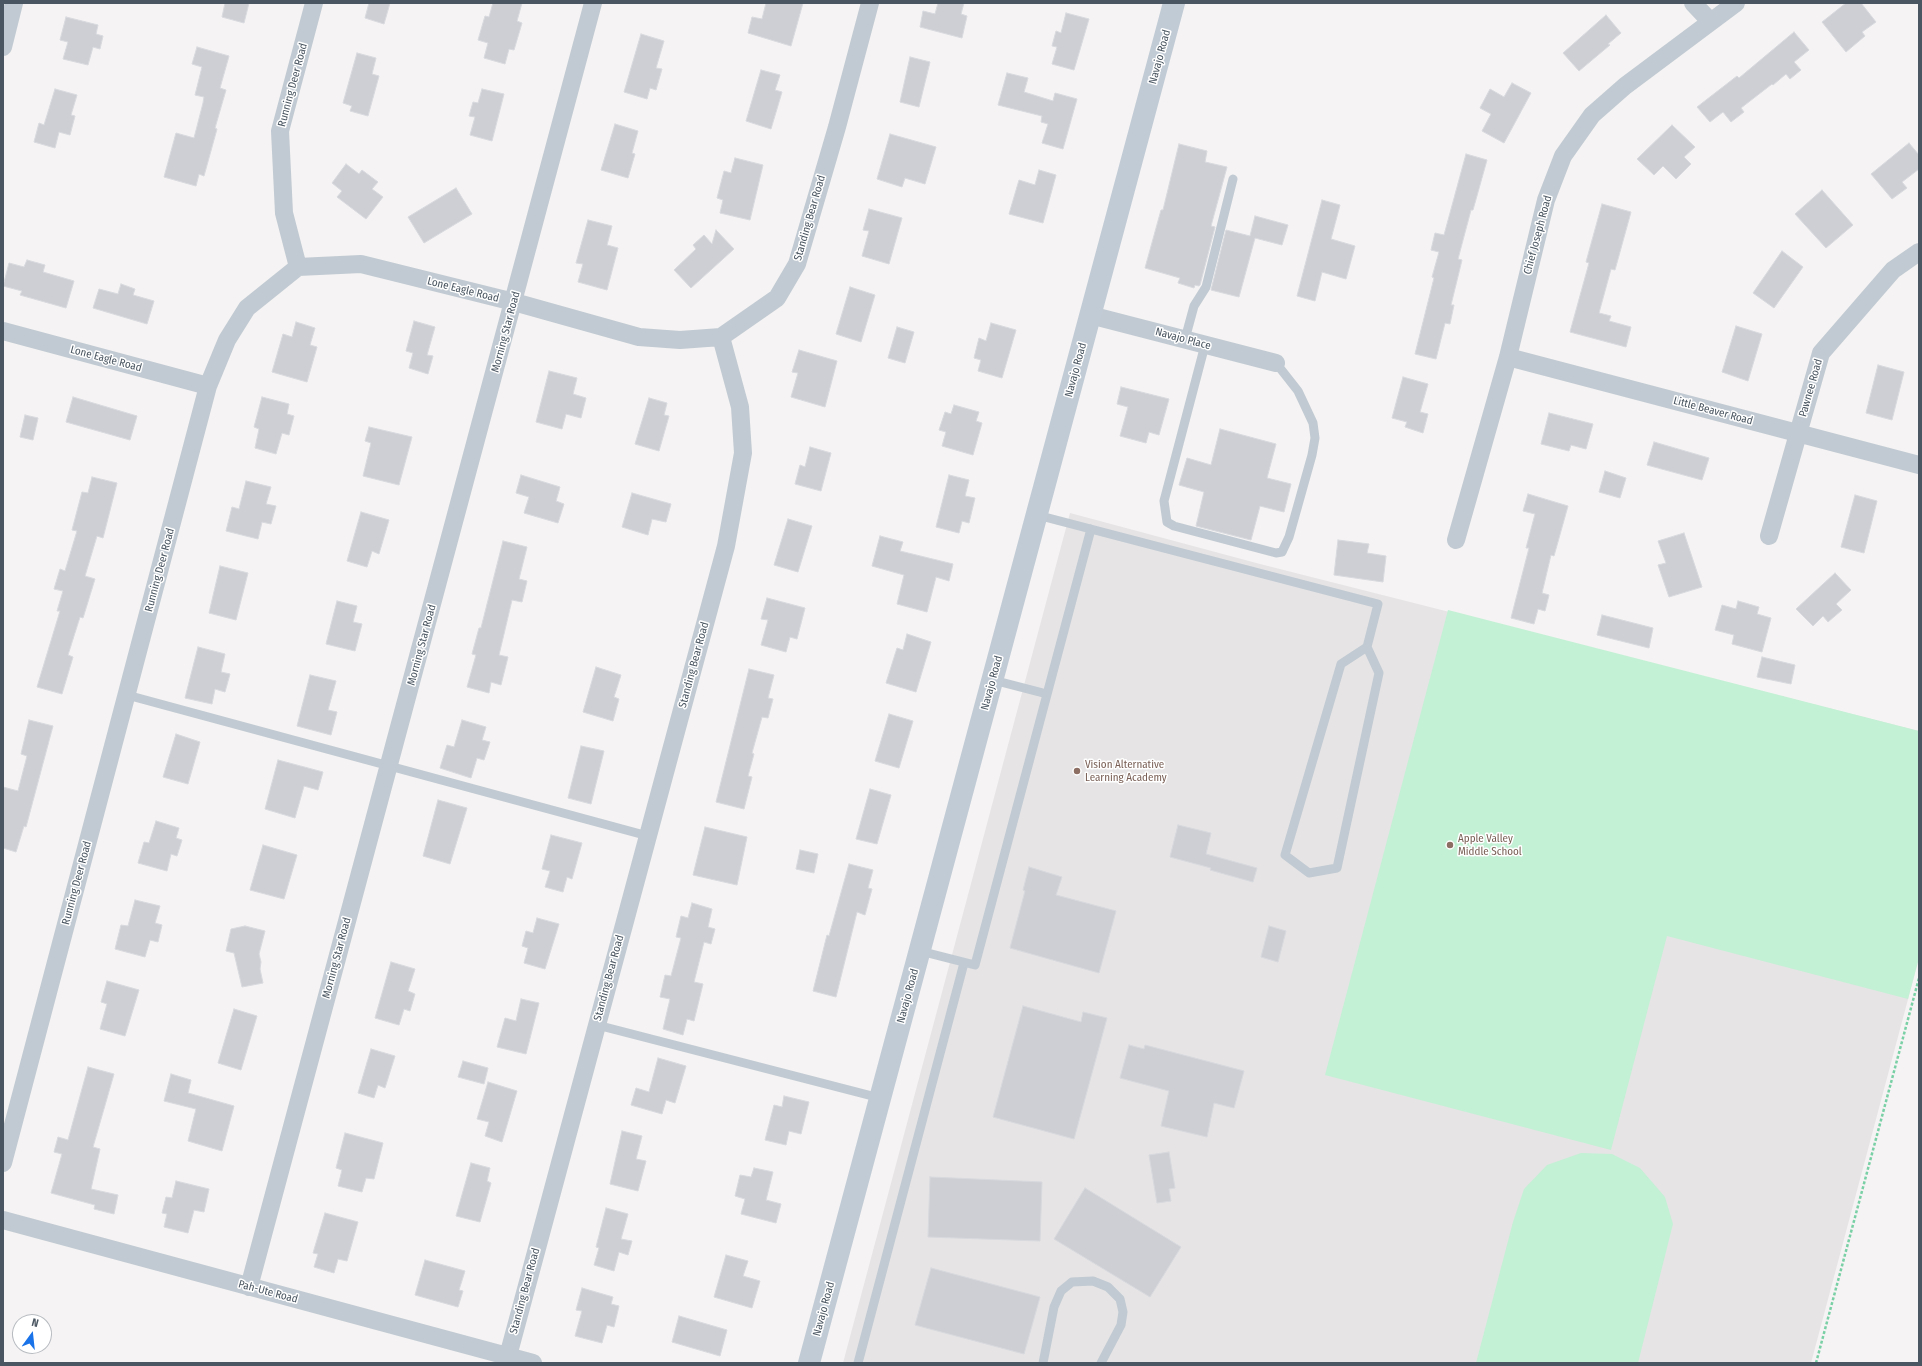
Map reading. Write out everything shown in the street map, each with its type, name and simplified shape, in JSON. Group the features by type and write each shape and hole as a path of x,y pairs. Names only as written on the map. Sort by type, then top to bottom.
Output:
{"main road":[{"name":"Navajo Road","path":"809,1363 1174,3"}],"street":[{"path":"3,47 6,25 14,3"},
{"name":"Running Deer Road","path":"3,1163 208,386 227,340 247,308 298,267 284,213 280,131 314,3"},
{"name":"Morning Star Road","path":"249,1287 593,3"},
{"name":"Standing Bear Road","path":"508,1356 726,546 743,453 740,407 721,337 777,298 797,264 837,127 870,3"},
{"path":"1693,3 1710,22"},
{"name":"Chief Joseph Road","path":"1456,540 1508,357 1546,200 1563,156 1592,115 1625,86 1736,3"},
{"name":"Pawnee Road","path":"1769,536 1821,352 1893,270 1919,252"},
{"name":"Lone Eagle Road","path":"298,267 361,264 514,302 639,337 680,340 721,337"},
{"name":"Navajo Place","path":"1090,315 1276,363"},
{"name":"Lone Eagle Road","path":"3,331 208,386"},
{"name":"Little Beaver Road","path":"1508,357 1919,465"},
{"name":"Pah-Ute Road","path":"3,1220 533,1363"}],"lane":[{"path":"1185,339 1194,306 1206,288 1234,179"},
{"path":"1205,345 1164,501 1167,522 1174,526 1276,553 1282,552 1289,537 1312,455 1315,438 1313,423 1298,391 1276,363"},
{"path":"1037,515 1378,604 1367,647 1379,673 1337,868 1309,873 1285,855 1341,664 1367,647"},
{"path":"920,951 975,965 1091,529"},
{"path":"993,680 1047,694"},
{"path":"127,695 648,836"},
{"path":"858,1363 964,963"},
{"path":"597,1025 880,1098"},
{"path":"1043,1363 1054,1307 1061,1291 1072,1282 1093,1281 1108,1287 1120,1299 1123,1312 1121,1325 1101,1363"}],"path":[{"path":"1816,1363 1919,978"}],"shaded area":[{"name":"Apple Valley Middle School","path":"1070,513 1260,564 1919,731 1919,958 1811,1363 843,1363"}],"green space":[{"path":"1448,610 1919,731 1919,958 1908,999 1667,936 1611,1150 1325,1075"},
{"path":"1581,1153 1612,1154 1640,1168 1665,1197 1673,1224 1638,1363 1476,1363 1513,1222 1524,1189 1547,1165"}],"building":[{"path":"225,3 249,3 244,23 222,17"},
{"path":"369,3 390,3 384,24 365,18"},
{"path":"493,3 522,3 517,21 522,23 514,50 509,49 505,64 484,58 488,43 478,40 485,16 489,17"},
{"path":"766,3 803,3 791,46 748,33 752,17 762,19"},
{"path":"938,3 964,3 961,14 967,16 962,38 920,27 923,11 935,14"},
{"path":"1846,3 1861,3 1876,22 1862,32 1865,36 1846,52 1822,22"},
{"path":"1066,13 1089,19 1074,70 1052,64 1057,47 1052,46 1056,31 1061,33"},
{"path":"1606,15 1621,33 1608,44 1610,45 1579,71 1563,53"},
{"path":"66,17 98,25 96,34 103,36 100,49 93,47 88,65 63,59 68,42 60,40"},
{"path":"1794,32 1809,50 1794,62 1801,70 1790,79 1786,74 1773,85 1772,84 1741,108 1744,112 1731,122 1723,112 1710,122 1697,107 1737,76 1739,78"},
{"path":"641,34 664,41 656,68 662,69 656,90 650,88 647,99 624,92"},
{"path":"197,47 229,56 220,88 226,90 215,128 217,129 204,176 199,174 196,186 164,177 176,133 194,138 203,103 204,97 195,95 202,67 192,64"},
{"path":"357,53 376,58 372,74 379,76 368,116 350,111 352,106 343,103"},
{"path":"910,57 930,62 919,107 900,102"},
{"path":"761,70 780,75 775,90 782,92 771,129 746,121"},
{"path":"1007,73 1028,78 1024,92 1053,101 1055,93 1077,99 1063,149 1042,143 1048,124 1041,122 1042,116 998,105"},
{"path":"1512,83 1531,93 1504,143 1482,131 1491,114 1480,108 1490,89 1504,97"},
{"path":"55,89 77,95 71,115 75,116 70,135 59,132 55,148 34,142 39,123 44,125"},
{"path":"482,89 504,94 492,141 470,135 475,117 469,116 473,102 478,103"},
{"path":"615,124 638,131 632,153 635,154 628,178 601,170"},
{"path":"1672,125 1695,147 1684,157 1691,164 1676,179 1663,166 1654,175 1637,159"},
{"path":"890,134 936,147 925,184 905,178 902,187 877,179"},
{"path":"1909,143 1919,155 1919,169 1902,182 1907,188 1892,199 1871,174"},
{"path":"1179,144 1207,151 1205,162 1227,167 1211,226 1215,227 1200,285 1195,285 1194,288 1178,283 1180,278 1145,268 1161,210 1163,210"},
{"path":"1466,154 1487,160 1473,210 1471,210 1458,259 1462,260 1451,305 1454,305 1450,324 1445,323 1436,359 1415,354 1439,252 1431,250 1435,233 1444,235"},
{"path":"735,158 763,165 750,220 720,213 723,200 717,198 724,171 731,173"},
{"path":"346,164 359,174 362,170 378,182 372,189 383,197 366,219 337,197 342,191 332,183"},
{"path":"1039,170 1056,175 1043,223 1009,214 1019,180 1035,185"},
{"path":"456,188 472,214 424,243 408,217"},
{"path":"1822,190 1853,225 1826,248 1795,214"},
{"path":"1322,200 1340,205 1331,239 1355,246 1346,279 1322,272 1315,301 1297,296"},
{"path":"1602,204 1631,212 1615,270 1611,269 1599,313 1611,316 1609,321 1631,327 1626,347 1570,332 1589,263 1586,262"},
{"path":"869,209 902,218 889,264 862,256 869,231 863,230"},
{"path":"1255,216 1288,225 1282,245 1255,238 1239,297 1211,290 1226,230 1250,236"},
{"path":"588,220 612,226 607,245 618,248 607,290 578,282 583,264 576,263"},
{"path":"716,230 734,249 691,288 674,270 696,249 693,245 704,235 712,244"},
{"path":"1782,251 1803,267 1774,308 1753,293"},
{"path":"27,260 45,265 43,272 74,281 66,308 20,295 22,291 3,286 9,263 24,267"},
{"path":"121,284 135,289 133,295 154,301 147,324 93,308 99,289 118,294"},
{"path":"850,287 875,295 861,342 836,334"},
{"path":"414,321 435,327 427,355 433,356 428,374 409,368 413,353 406,351"},
{"path":"296,322 315,328 310,345 317,347 307,382 272,372 283,334 292,337"},
{"path":"991,323 1016,330 1002,378 978,371 981,360 974,358 979,338 986,341"},
{"path":"1736,326 1762,334 1748,381 1722,372"},
{"path":"897,327 914,332 905,363 888,358"},
{"path":"799,350 837,361 825,407 791,397 798,373 792,372"},
{"path":"1878,365 1904,372 1892,420 1866,413"},
{"path":"549,371 577,378 573,394 586,398 581,418 566,414 562,429 536,422"},
{"path":"1403,377 1428,384 1420,412 1428,414 1423,433 1405,427 1407,422 1392,418"},
{"path":"1121,387 1169,399 1159,435 1149,432 1146,443 1120,436 1128,407 1117,404"},
{"path":"73,397 137,416 130,440 66,422"},
{"path":"262,397 289,404 287,414 294,416 289,435 282,433 276,454 255,448 259,429 254,427"},
{"path":"649,398 667,403 664,415 669,416 659,451 635,444"},
{"path":"954,405 979,412 976,421 982,423 973,455 942,446 946,432 939,430 945,412 951,414"},
{"path":"1549,413 1593,424 1586,449 1571,445 1569,451 1541,444"},
{"path":"25,415 38,418 33,440 20,437"},
{"path":"369,427 412,437 399,485 363,476 371,443 365,441"},
{"path":"1220,429 1276,444 1267,478 1291,484 1284,512 1260,506 1251,540 1196,526 1204,492 1179,485 1187,458 1211,465"},
{"path":"1654,442 1709,458 1702,480 1647,465"},
{"path":"810,447 831,453 821,491 795,484 800,465 805,467"},
{"path":"1605,471 1626,478 1620,498 1599,492"},
{"path":"521,475 560,487 556,501 564,504 558,523 524,513 529,497 516,493"},
{"path":"949,475 969,480 965,496 975,498 969,523 962,521 959,533 936,527"},
{"path":"92,477 117,483 103,538 97,536 85,576 95,579 83,618 80,617 68,655 73,657 62,694 37,687 60,611 57,611 63,591 54,589 60,569 65,571 77,531 72,530 82,492 88,493"},
{"path":"246,481 271,487 266,504 276,506 271,524 262,522 258,539 226,531 232,507 239,509"},
{"path":"632,493 671,504 666,522 652,519 648,535 622,527"},
{"path":"1528,494 1568,506 1554,556 1551,555 1542,593 1549,595 1545,611 1538,609 1534,624 1511,618 1529,548 1526,548 1535,514 1523,511"},
{"path":"1855,495 1877,501 1864,553 1841,547"},
{"path":"361,512 389,520 379,554 372,551 367,567 347,561"},
{"path":"788,519 812,526 798,572 774,565"},
{"path":"1684,533 1702,587 1669,597 1658,565 1666,563 1658,541"},
{"path":"880,536 903,542 900,551 953,564 949,581 936,577 927,612 897,604 904,575 872,566"},
{"path":"1338,540 1369,544 1367,553 1386,556 1383,582 1334,575"},
{"path":"503,541 527,547 519,579 527,581 522,602 512,600 499,655 508,657 501,685 491,682 489,693 467,687 476,655 472,654 479,628 481,628"},
{"path":"220,566 248,573 236,620 209,613"},
{"path":"1835,573 1851,590 1836,604 1842,610 1828,622 1823,616 1813,626 1796,609"},
{"path":"767,598 805,608 797,639 790,637 786,652 761,645 768,620 761,619"},
{"path":"337,601 357,606 353,622 362,624 355,651 326,644"},
{"path":"1738,601 1759,607 1757,614 1771,618 1762,652 1732,644 1734,635 1715,630 1722,605 1736,609"},
{"path":"1602,615 1653,628 1649,648 1597,635"},
{"path":"907,634 931,642 916,692 886,683 897,648 903,650"},
{"path":"198,647 225,654 221,672 230,674 225,692 215,689 212,704 185,698"},
{"path":"1762,657 1795,665 1791,684 1757,677"},
{"path":"596,667 621,675 614,697 619,699 613,721 583,712"},
{"path":"749,669 774,675 768,698 773,699 768,718 762,717 752,753 754,754 748,776 752,777 744,809 716,802"},
{"path":"310,675 336,681 328,710 337,712 331,735 297,726"},
{"path":"889,714 913,721 899,768 875,761"},
{"path":"29,720 53,726 26,827 24,826 16,852 3,848 3,787 18,791 27,756 21,754"},
{"path":"462,720 486,727 482,740 490,742 484,760 477,758 471,778 440,768 447,745 454,747"},
{"path":"176,734 200,742 188,784 163,777"},
{"path":"581,746 604,751 591,804 568,798"},
{"path":"278,760 323,772 318,790 304,786 295,818 265,809"},
{"path":"870,789 891,795 877,844 856,839"},
{"path":"438,800 467,808 450,864 423,856"},
{"path":"156,821 179,828 176,838 182,840 177,856 171,854 167,871 138,863 144,842 149,843"},
{"path":"1178,825 1211,833 1206,854 1257,868 1253,882 1210,870 1211,868 1170,857"},
{"path":"705,827 747,837 737,885 693,875"},
{"path":"551,835 582,843 572,879 567,877 563,892 545,887 550,871 542,869"},
{"path":"263,845 297,855 284,899 250,890"},
{"path":"800,850 818,854 814,873 796,869"},
{"path":"849,864 873,870 868,888 872,889 865,915 857,912 836,997 813,991 827,935 829,936"},
{"path":"1029,867 1062,877 1056,895 1116,911 1099,973 1010,948 1025,891 1023,890"},
{"path":"135,900 160,906 155,923 162,925 158,942 150,940 145,957 115,949 121,925 128,926"},
{"path":"692,903 712,909 708,927 715,929 711,944 704,942 694,982 703,984 694,1021 687,1019 683,1035 663,1029 670,999 660,997 665,975 671,976 681,938 676,937 681,916 688,918"},
{"path":"537,918 559,924 545,969 524,963 528,948 522,946 526,931 533,933"},
{"path":"245,926 265,931 259,954 263,983 242,987 234,953 226,951 231,929"},
{"path":"1269,926 1286,931 1278,962 1261,957"},
{"path":"391,962 415,969 408,991 415,994 410,1011 404,1009 399,1025 375,1018"},
{"path":"107,981 139,990 125,1036 100,1029 107,1004 101,1002"},
{"path":"521,999 539,1003 526,1054 497,1047 505,1018 516,1021"},
{"path":"1023,1006 1081,1022 1083,1012 1107,1018 1074,1139 993,1117"},
{"path":"234,1009 257,1016 241,1070 218,1063"},
{"path":"1129,1045 1144,1049 1145,1045 1244,1071 1234,1108 1214,1103 1207,1137 1161,1126 1169,1091 1120,1078"},
{"path":"371,1049 395,1056 385,1088 378,1085 374,1098 358,1093"},
{"path":"658,1058 686,1066 675,1103 666,1100 662,1114 631,1105 636,1088 649,1092"},
{"path":"463,1061 488,1068 484,1084 458,1077"},
{"path":"88,1067 114,1074 93,1147 100,1149 91,1189 118,1195 114,1214 94,1209 95,1205 51,1193 62,1154 54,1152 58,1137 68,1140"},
{"path":"171,1074 191,1080 188,1093 234,1106 222,1151 188,1141 196,1109 164,1101"},
{"path":"488,1082 517,1091 502,1142 485,1136 489,1122 477,1119"},
{"path":"784,1096 809,1102 801,1134 789,1131 786,1145 765,1140 774,1105 782,1107"},
{"path":"622,1131 642,1136 636,1159 646,1161 638,1191 610,1184"},
{"path":"345,1133 383,1143 374,1179 366,1178 362,1192 338,1186 342,1170 336,1168"},
{"path":"1169,1152 1175,1188 1169,1189 1171,1201 1157,1203 1149,1155"},
{"path":"471,1163 490,1168 487,1181 491,1183 480,1222 456,1216"},
{"path":"754,1168 773,1172 766,1200 781,1204 776,1223 741,1214 745,1199 735,1196 740,1175 751,1177"},
{"path":"930,1177 1042,1182 1040,1241 928,1237"},
{"path":"176,1181 209,1189 204,1212 194,1210 188,1233 164,1227 167,1214 162,1213 166,1197 172,1198"},
{"path":"1085,1188 1181,1247 1150,1297 1054,1239"},
{"path":"606,1208 628,1214 621,1239 632,1241 628,1255 619,1252 614,1271 594,1265 599,1248 596,1247"},
{"path":"325,1213 358,1222 347,1261 338,1259 334,1273 314,1267 318,1254 313,1253"},
{"path":"726,1255 748,1261 743,1276 760,1281 752,1308 714,1297"},
{"path":"425,1260 465,1271 459,1290 463,1291 458,1307 415,1295"},
{"path":"931,1268 1040,1297 1024,1354 915,1325"},
{"path":"582,1288 613,1297 611,1304 619,1306 614,1327 607,1325 602,1343 575,1336 582,1311 576,1310"},
{"path":"679,1316 727,1330 720,1356 672,1342"}],"place":[{"name":"Vision Alternative Learning Academy","path":"1077,771"},
{"name":"Apple Valley Middle School","path":"1450,845"}]}
